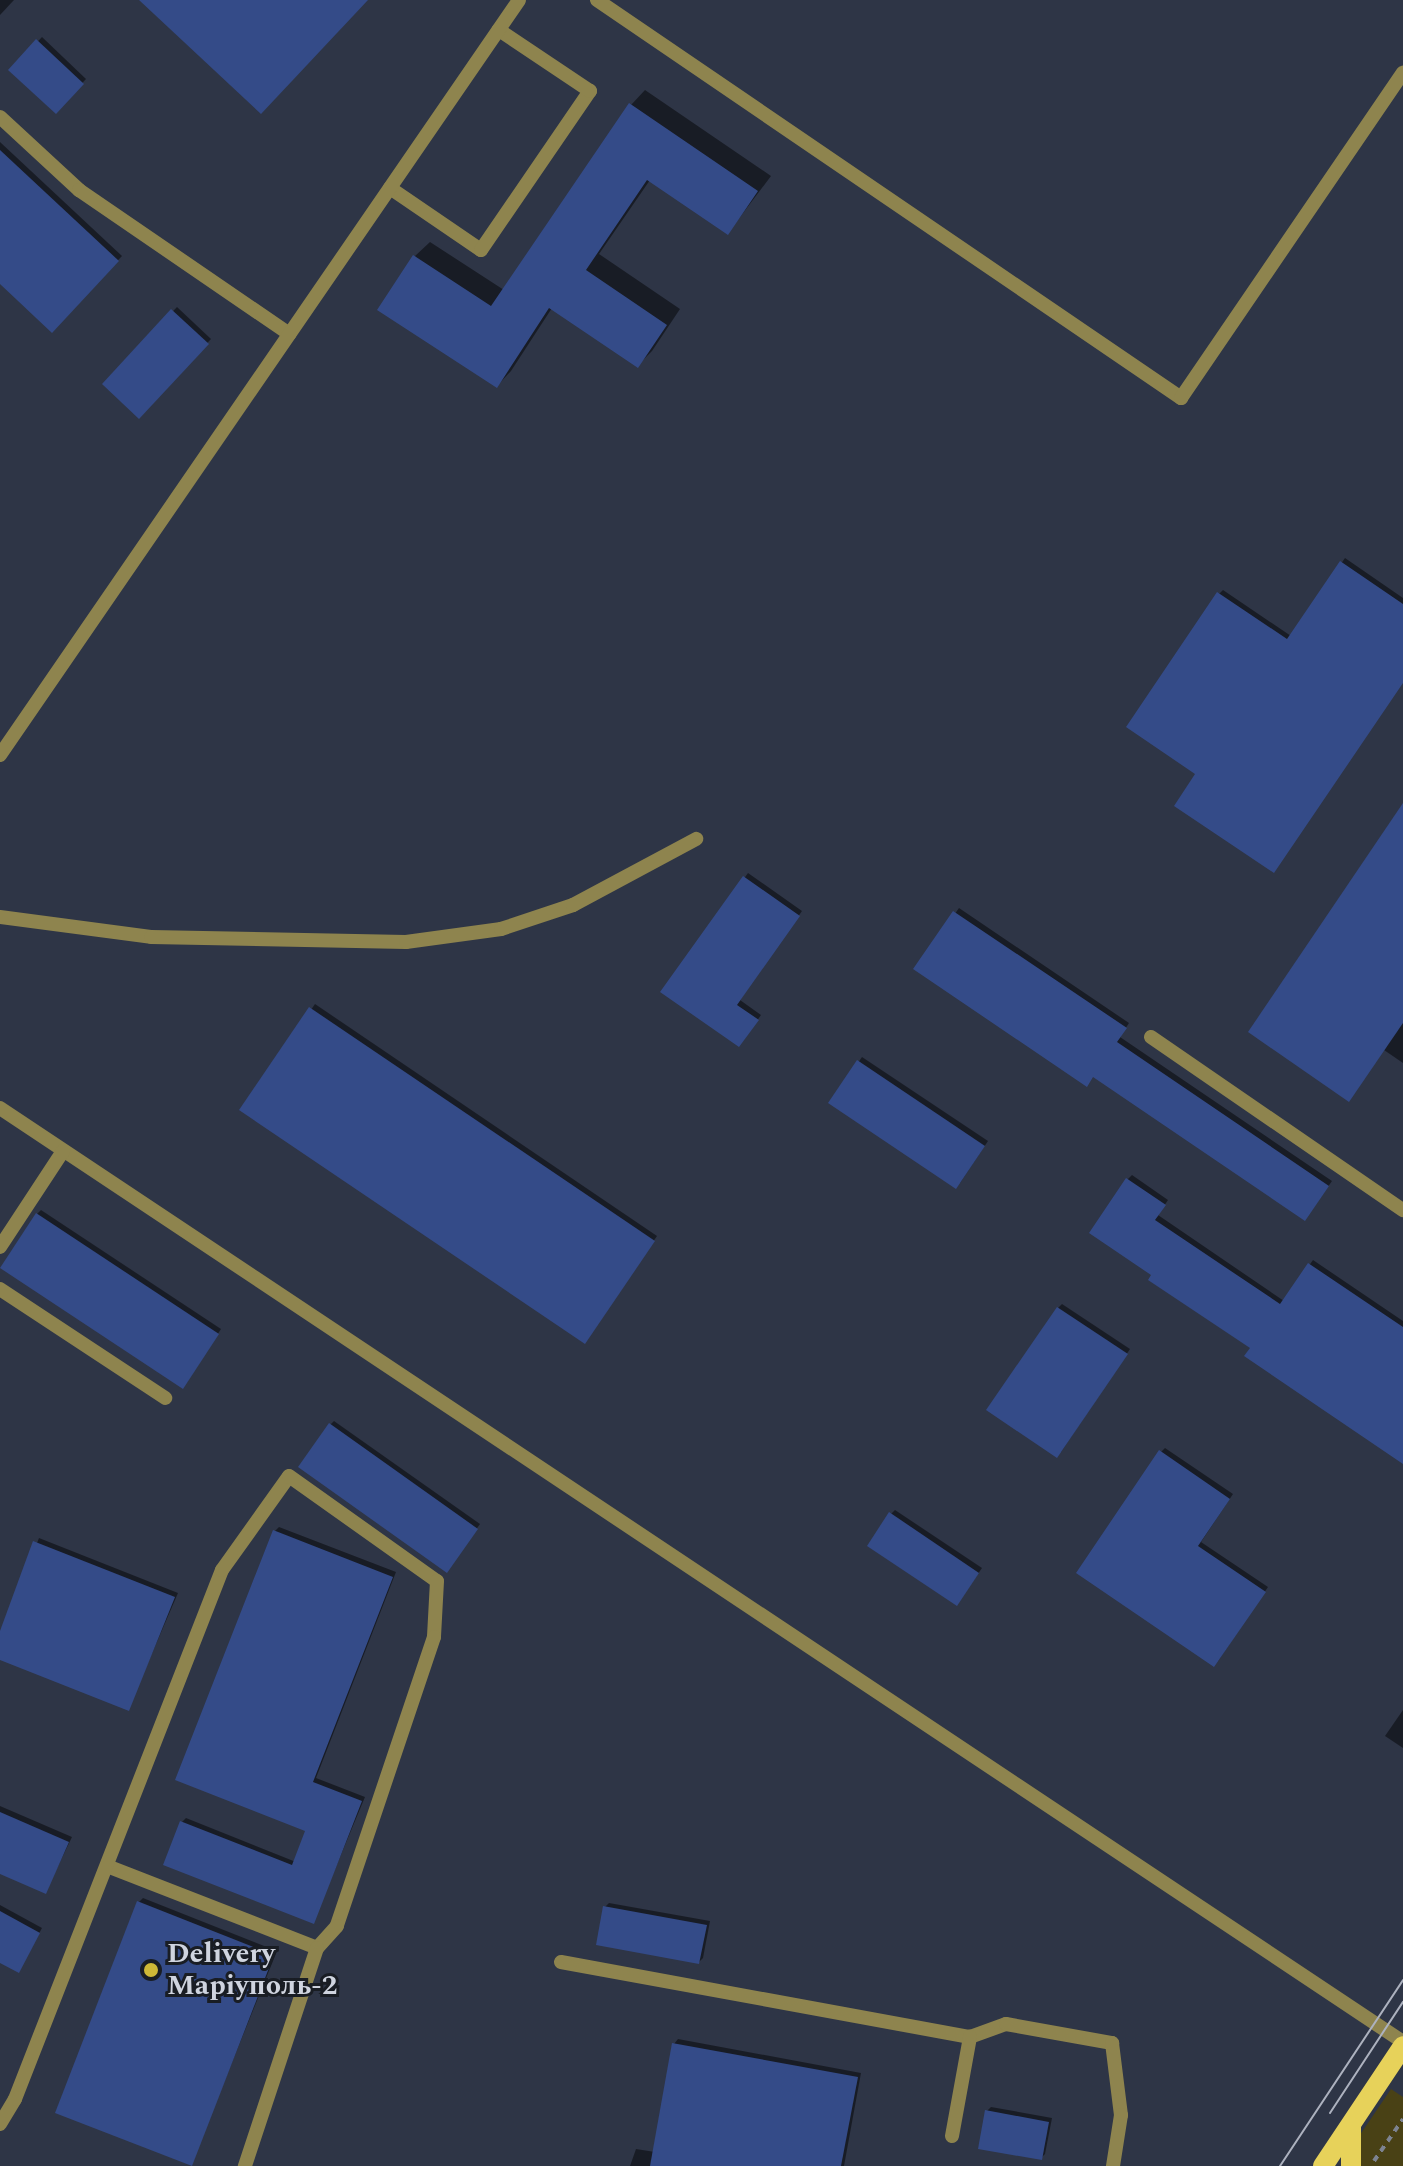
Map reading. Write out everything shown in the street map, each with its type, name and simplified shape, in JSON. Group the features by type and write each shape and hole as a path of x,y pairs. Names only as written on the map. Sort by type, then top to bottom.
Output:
{"main road":[{"path":"1323,2166 1403,2044"},
{"path":"1351,2166 1352,2124"}],"lane":[{"path":"0,755 519,0"},
{"path":"597,0 1181,398 1403,73"},
{"path":"390,188 481,250 509,210 590,91 499,30"},
{"path":"0,117 79,190 289,334"},
{"path":"0,917 151,937 406,942 501,929 573,905 696,839"},
{"path":"1151,1037 1403,1210"},
{"path":"0,1108 1403,2044"},
{"path":"0,1247 63,1151"},
{"path":"0,1289 165,1398"},
{"path":"0,2124 15,2099 222,1570 289,1476 437,1581 434,1637 337,1926 317,1948 245,2166"},
{"path":"107,1866 317,1948"},
{"path":"561,1962 970,2037 1006,2024 1112,2043 1121,2115 1113,2166"},
{"path":"952,2136 970,2037"}],"path":[{"path":"1370,2166 1403,2119"}],"shaded area":[{"path":"1391,2089 1403,2097 1403,2166 1360,2166 1351,2148"}],"building":[{"path":"139,0 368,0 261,114"},
{"path":"36,39 84,84 56,114 8,70"},
{"path":"629,103 758,191 728,235 647,180 586,270 667,325 638,368 549,308 497,388 377,310 413,255 491,306"},
{"path":"0,150 119,261 52,333 0,284"},
{"path":"171,309 209,344 139,419 102,384"},
{"path":"1340,561 1403,604 1403,683 1274,873 1174,806 1195,774 1126,727 1217,592 1287,639"},
{"path":"1403,803 1403,1023 1349,1102 1248,1032"},
{"path":"743,876 800,916 737,1005 759,1020 739,1047 660,992"},
{"path":"953,911 1127,1028 1117,1042 1329,1186 1305,1221 1093,1077 1087,1087 913,969"},
{"path":"309,1007 655,1241 585,1344 239,1110"},
{"path":"857,1060 985,1146 956,1189 828,1103"},
{"path":"1126,1178 1166,1205 1155,1220 1280,1304 1308,1263 1403,1327 1403,1464 1244,1356 1250,1348 1148,1280 1151,1275 1089,1233"},
{"path":"36,1213 219,1334 183,1389 0,1268"},
{"path":"1057,1307 1128,1354 1057,1458 986,1410"},
{"path":"329,1423 478,1529 447,1573 298,1467"},
{"path":"1159,1450 1230,1499 1198,1546 1266,1592 1214,1667 1076,1573"},
{"path":"889,1512 979,1573 957,1606 867,1546"},
{"path":"273,1530 393,1577 313,1782 362,1801 314,1924 163,1865 180,1821 292,1865 305,1831 175,1780"},
{"path":"33,1541 175,1597 129,1711 0,1660 0,1631"},
{"path":"0,1812 69,1842 46,1894 0,1874"},
{"path":"137,1901 274,1955 192,2166 55,2113"},
{"path":"603,1906 707,1925 699,1964 596,1945"},
{"path":"0,1911 40,1933 19,1973 0,1963"},
{"path":"672,2043 858,2077 841,2166 650,2166"},
{"path":"985,2110 1049,2122 1042,2160 978,2149"}],"tram line":[{"path":"1280,2166 1403,1980"},
{"path":"1330,2113 1403,2002"}],"place":[{"name":"Delivery Марiуполь-2","path":"151,1970"}]}
